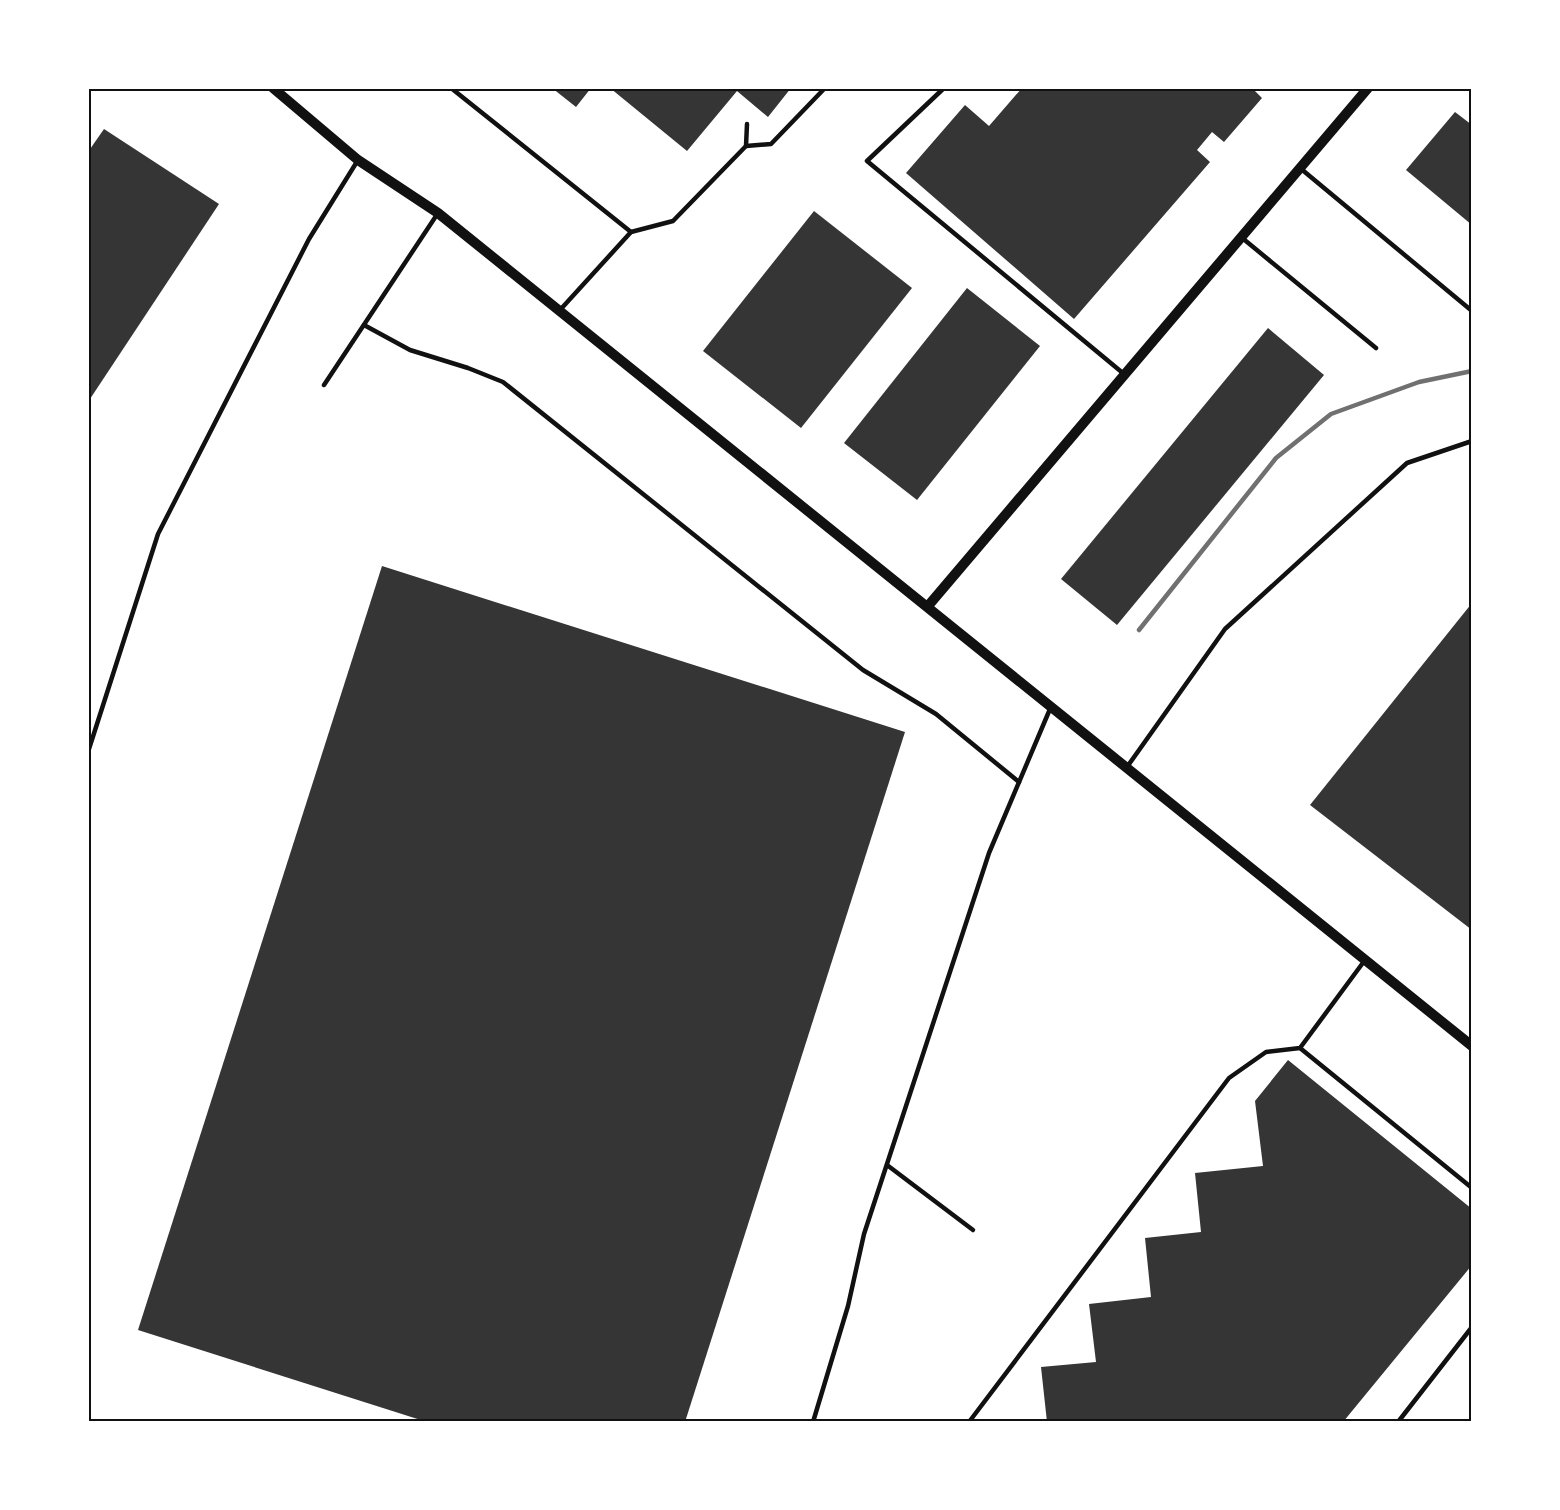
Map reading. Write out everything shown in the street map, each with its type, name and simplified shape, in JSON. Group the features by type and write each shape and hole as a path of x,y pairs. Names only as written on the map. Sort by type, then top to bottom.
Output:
{"street":[{"path":"273,88 358,160 438,213 1472,1046"},
{"path":"928,606 1366,89"}],"lane":[{"path":"451,88 630,232"},
{"path":"560,311 630,232 673,221 746,146 771,144 825,88"},
{"path":"944,88 867,161 1124,374"},
{"path":"746,146 747,124"},
{"path":"88,752 158,534 309,239 358,160"},
{"path":"1300,168 1472,311"},
{"path":"324,385 438,213"},
{"path":"1241,237 1376,348"},
{"path":"364,325 410,350 468,368 503,382 863,670 936,714 1019,782"},
{"path":"1127,767 1225,629 1407,463 1472,441"},
{"path":"813,1422 848,1306 864,1234 989,853 1051,706"},
{"path":"1300,1048 1365,960"},
{"path":"969,1422 1229,1078 1266,1052 1300,1048 1472,1188"},
{"path":"887,1165 973,1230"},
{"path":"1398,1422 1472,1327"}],"building":[{"path":"552,88 591,88 576,107"},
{"path":"610,88 791,88 768,117 737,91 687,151"},
{"path":"1022,88 1252,88 1262,98 1224,142 1212,132 1197,150 1210,162 1074,319 906,173 965,105 989,126"},
{"path":"1455,112 1472,125 1472,225 1406,170"},
{"path":"104,129 219,204 88,402 88,152"},
{"path":"814,211 912,288 801,428 703,351"},
{"path":"967,288 1040,346 917,500 844,443"},
{"path":"1268,328 1324,375 1117,625 1061,579"},
{"path":"382,566 905,732 685,1422 427,1422 138,1330"},
{"path":"1472,603 1472,930 1310,805"},
{"path":"1288,1060 1472,1209 1472,1265 1343,1422 1047,1422 1041,1367 1096,1362 1089,1304 1151,1297 1145,1238 1201,1232 1195,1173 1263,1166 1255,1101"}],"railway":[{"path":"1139,630 1276,458 1331,414 1419,382 1472,371"}]}
